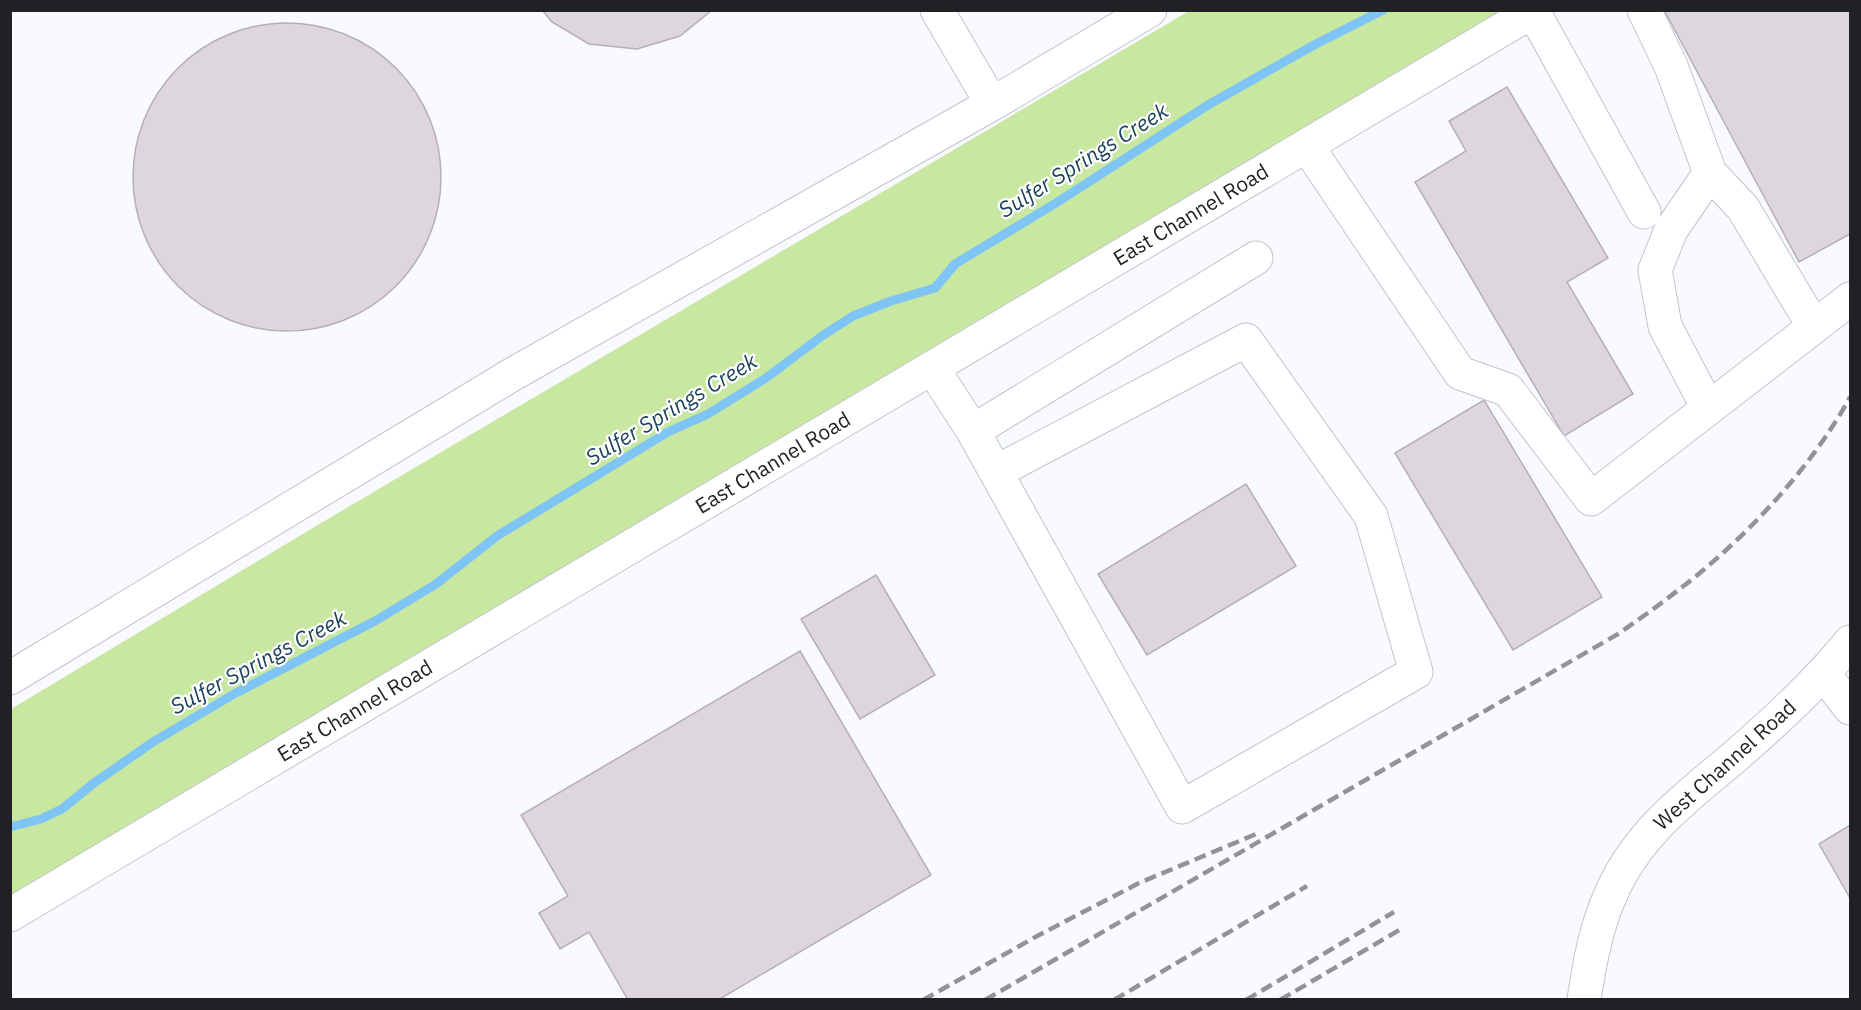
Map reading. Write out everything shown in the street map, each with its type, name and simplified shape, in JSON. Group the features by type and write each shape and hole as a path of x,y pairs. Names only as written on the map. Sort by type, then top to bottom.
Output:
{"street":[{"path":"937,10 992,104"},
{"path":"10,678 513,374 992,104 1150,10"},
{"path":"1644,10 1671,66 1710,173 1743,208 1814,327"},
{"path":"1534,11 1644,212"},
{"name":"East Channel Road","path":"10,915 1534,11"},
{"path":"1307,146 1460,374 1508,390 1591,499 1851,299"},
{"path":"1708,408 1665,326 1655,270 1671,230 1710,173"},
{"path":"973,431 1256,258"},
{"path":"933,369 973,431 1182,807 1416,672 1371,516 1246,340 996,472"},
{"name":"West Channel Road","path":"1584,999 1595,942 1611,894 1633,855 1664,817 1773,722 1824,674 1851,642"},
{"path":"1824,674 1851,708"}],"green space":[{"path":"1189,11 1502,11 11,896 11,709 316,526"}],"building":[{"path":"542,10 712,10 680,36 637,49 589,44 552,22"},
{"path":"1664,10 1850,10 1850,234 1799,262"},
{"path":"272,23 302,23 332,29 360,41 385,58 406,79 423,104 435,132 441,162 441,192 430,236 415,263 396,286 373,305 346,320 302,331 272,331 242,325 214,313 189,296 168,275 151,250 139,222 133,192 133,162 139,132 151,104 168,79 189,58 214,41 242,29"},
{"path":"1507,87 1608,258 1567,282 1633,394 1564,436 1415,182 1466,151 1449,121"},
{"path":"1484,400 1602,597 1513,650 1395,453"},
{"path":"1246,484 1296,566 1147,655 1098,574"},
{"path":"876,575 935,675 860,719 801,619"},
{"path":"800,651 931,875 718,1000 628,1000 589,932 560,949 539,913 568,896 521,815"},
{"path":"1850,825 1850,898 1819,844"}],"waterway":[{"name":"Sulfer Springs Creek","path":"10,827 41,819 62,809 94,783 153,742 234,694 375,621 436,584 497,536 668,432 708,414 766,378 853,316 891,301 935,288 955,264 1056,203 1208,105 1314,45 1383,10"}],"railway":[{"path":"985,1000 1618,634 1701,572 1750,527 1816,451 1850,397"},
{"path":"923,1000 1039,935 1139,883 1261,832"},
{"path":"1114,1000 1307,886"},
{"path":"1246,1000 1394,912"},
{"path":"1280,1000 1401,929"}]}
